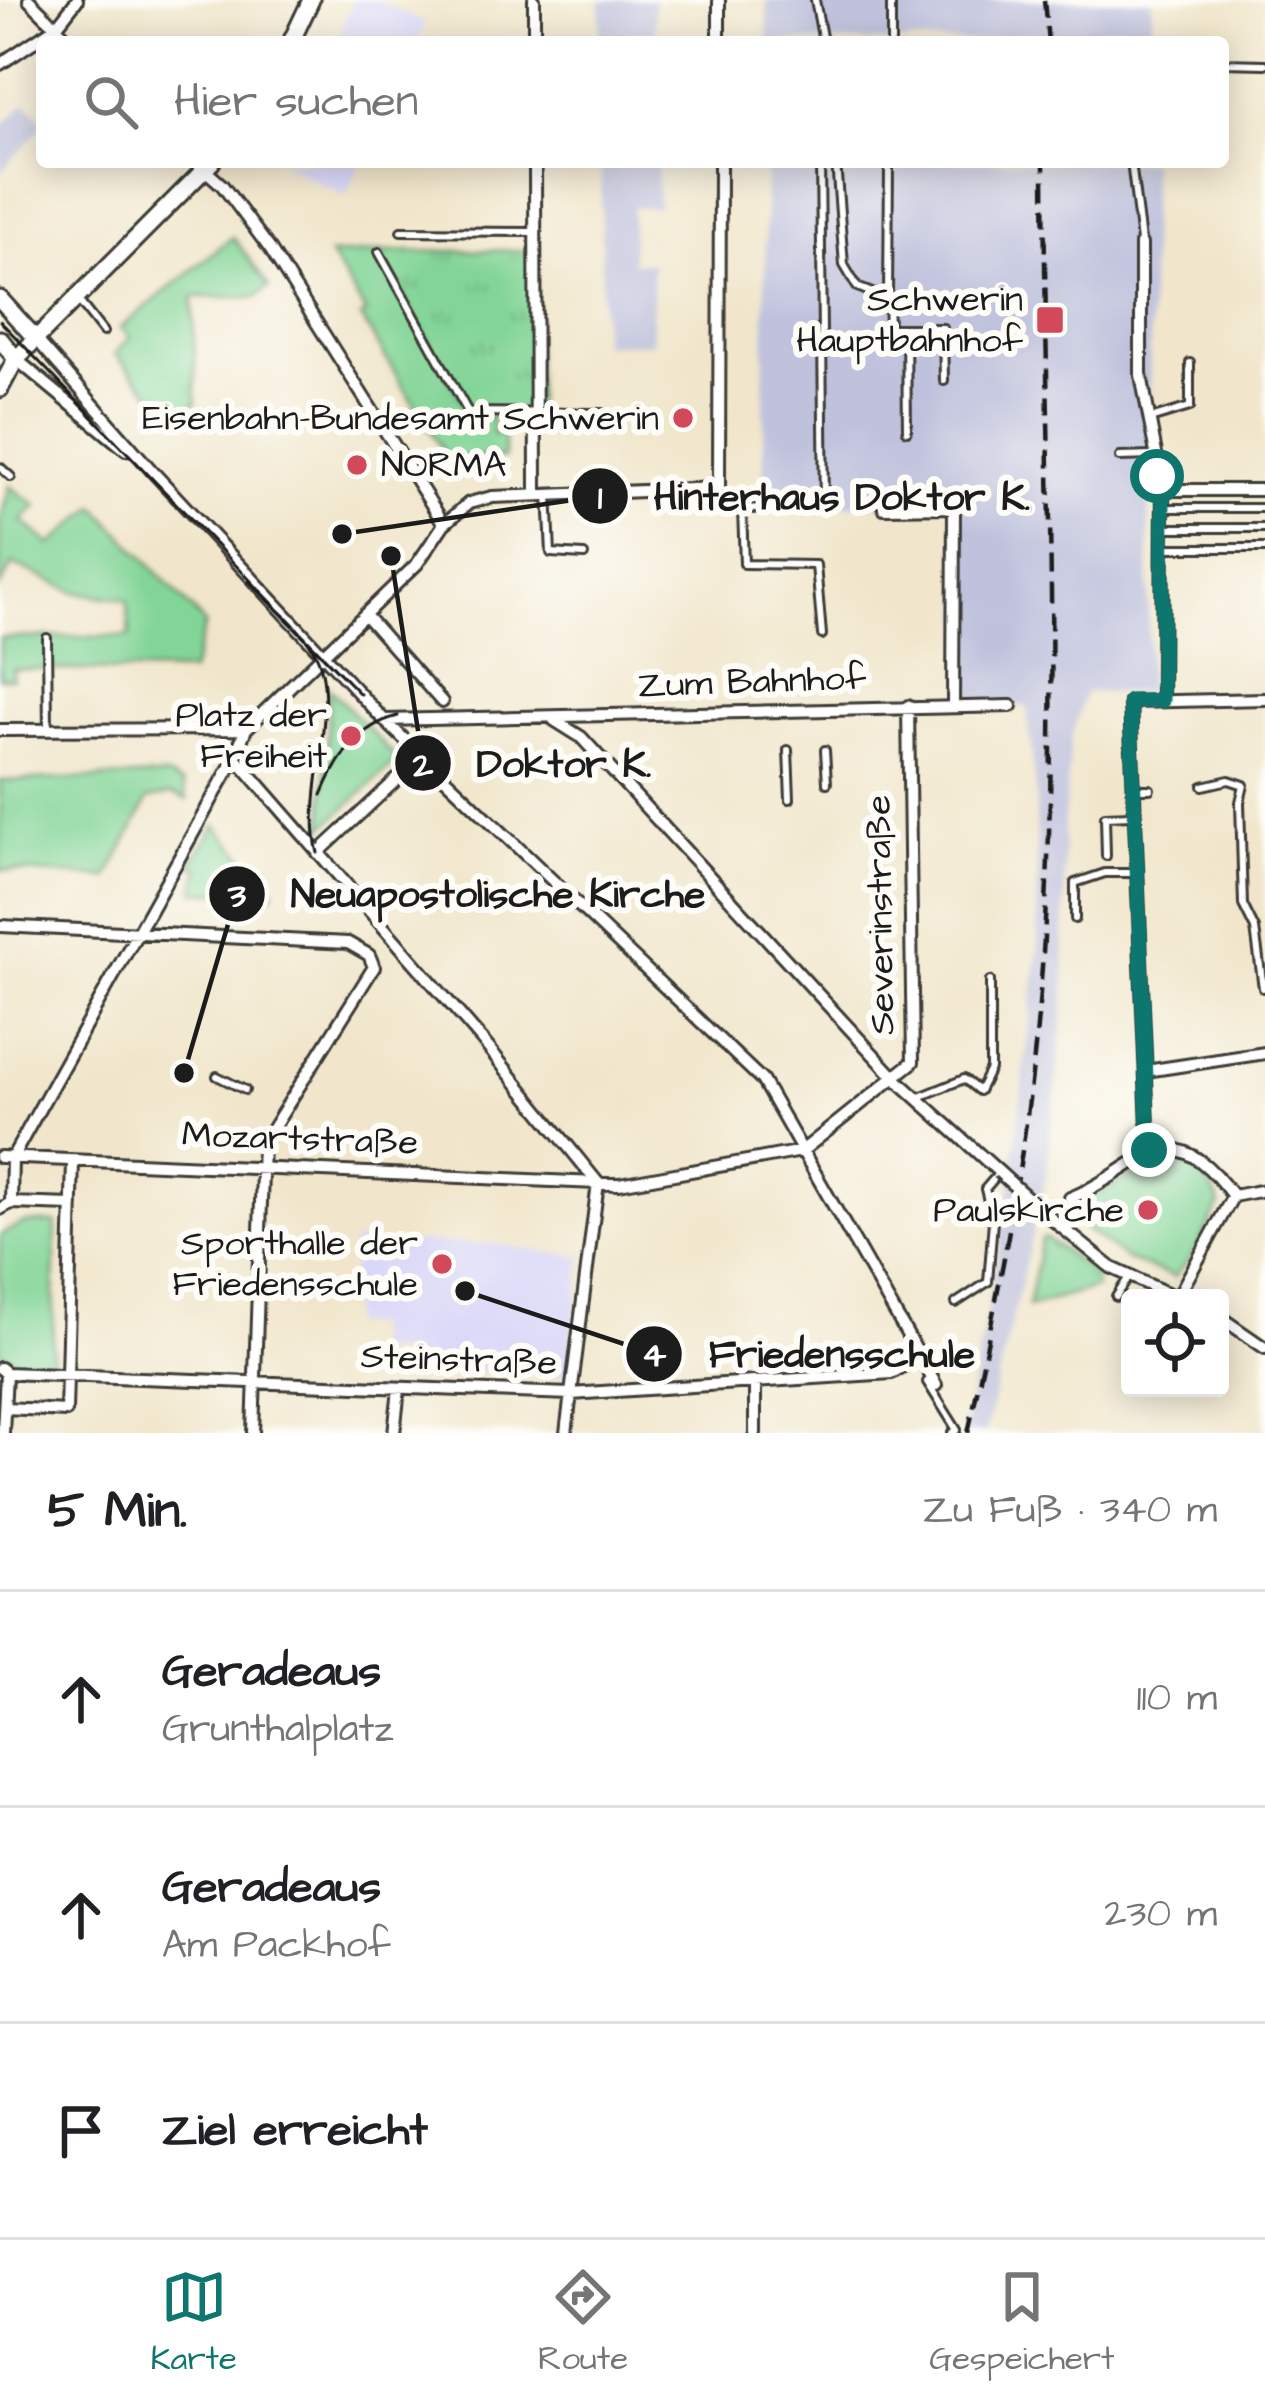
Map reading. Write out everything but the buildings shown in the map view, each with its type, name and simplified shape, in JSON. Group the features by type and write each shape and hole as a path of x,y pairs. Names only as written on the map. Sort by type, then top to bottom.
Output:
{"street":[{"path":"29,0 65,36"},
{"path":"42,36 77,0"},
{"path":"294,36 311,0"},
{"path":"534,0 534,36"},
{"path":"719,0 719,36"},
{"path":"0,64 36,40"},
{"path":"0,389 16,359 201,168"},
{"path":"208,168 270,248 444,524"},
{"path":"535,168 536,415 542,492"},
{"path":"72,1205 6,1206 6,1157 236,758 246,729 426,554 444,524 469,503 542,492 719,488 720,168"},
{"path":"1142,244 1146,420 1163,490 1162,701"},
{"path":"0,298 322,656 762,1080 933,1382"},
{"path":"0,339 16,359 152,471"},
{"path":"1163,490 1265,490"},
{"path":"884,508 955,507 952,706"},
{"path":"365,615 442,702"},
{"path":"1149,1150 1130,701 1265,699"},
{"name":"Severinstraße","path":"598,1183 640,1181 802,1151 913,1062 908,706"},
{"name":"Zum Bahnhof","path":"385,720 554,720 1010,706"},
{"path":"554,720 581,737 896,1079 1083,1247 1158,1289"},
{"path":"0,730 246,729"},
{"path":"318,853 422,755"},
{"path":"236,758 583,1159 598,1183 566,1433"},
{"path":"0,926 348,943 368,955 374,967 263,1144 253,1433"},
{"path":"1146,1071 1265,1053"},
{"path":"1070,1198 1149,1150 1192,1155 1233,1196"},
{"name":"Mozartstraße","path":"6,1157 598,1183"},
{"path":"3,1370 3,1420 66,1411 73,1161"},
{"path":"1233,1196 1265,1190"},
{"path":"1183,1289 1233,1196"},
{"path":"1229,1323 1265,1348"},
{"name":"Steinstraße","path":"3,1370 572,1394 892,1372 917,1358"},
{"path":"755,1383 755,1433"},
{"path":"394,1433 400,1389"}],"lane":[{"path":"815,0 822,36"},
{"path":"891,0 891,36"},
{"path":"1229,63 1265,64"},
{"path":"719,488 742,509 826,508 820,168"},
{"path":"836,168 844,265 857,287 888,298"},
{"path":"890,168 889,328 943,328 944,381"},
{"path":"1132,168 1142,244"},
{"path":"401,231 535,232"},
{"path":"379,252 468,412 602,413"},
{"path":"76,297 103,332"},
{"path":"906,329 907,430"},
{"path":"1146,420 1190,407 1190,363"},
{"path":"1120,457 1153,456"},
{"path":"0,467 11,477"},
{"path":"542,492 551,553 584,555"},
{"path":"1163,508 1265,508"},
{"path":"742,509 743,564 816,565 822,634"},
{"path":"1163,528 1265,528"},
{"path":"1163,548 1265,548"},
{"path":"47,638 48,730"},
{"path":"824,710 824,725"},
{"path":"787,711 787,726"},
{"path":"788,750 790,799"},
{"path":"825,750 826,783"},
{"path":"1203,786 1229,780 1244,785 1240,802 1243,905 1256,929 1263,988"},
{"path":"1134,789 1150,789"},
{"path":"1106,856 1105,816 1132,815"},
{"path":"1076,919 1075,883 1105,873 1134,873"},
{"path":"917,1098 964,1079 979,1091 990,1069 990,981"},
{"path":"217,1076 245,1090"},
{"path":"956,1303 988,1282 993,1221 985,1189 999,1172"},
{"path":"1115,1297 1129,1276"},
{"path":"933,1382 927,1382 957,1430 952,1433"}],"shaded area":[{"path":"354,0 375,0 425,23 420,36 338,36"},
{"path":"600,0 654,0 655,36 600,36"},
{"path":"767,0 1152,0 1152,36 767,36"},
{"path":"26,103 36,113 36,134 0,173 0,127"},
{"path":"292,168 358,168 346,196"},
{"path":"601,168 657,168 658,207 632,208 632,263 652,263 652,343 602,344"},
{"path":"766,168 1151,168 1148,692 1085,692 1071,738 1064,819 1065,999 1046,1178 985,1433 963,1433 1010,1192 1038,951 1036,800 1027,706 963,706 961,504 763,505"},
{"path":"353,1241 492,1244 583,1257 567,1376 405,1367 405,1352 374,1351 374,1326 350,1325"}],"green space":[{"path":"233,237 269,287 256,297 193,297 196,403 177,420 115,354 130,337 120,328"},
{"path":"535,250 536,415 468,412 379,252"},
{"path":"379,252 468,412 492,416 493,434 504,434 504,458 447,458 361,317 366,313 330,255"},
{"path":"10,486 37,506 22,521 51,545 96,506 205,624 191,672 12,669 12,678 0,678 0,638 130,636 127,600 75,592 13,564 0,587 0,521"},
{"path":"329,688 398,760 323,828"},
{"path":"167,776 183,784 187,800 172,794 148,799 108,878 0,870 0,781"},
{"path":"216,825 274,890 273,895 195,891 200,869 191,864"},
{"path":"1164,1157 1198,1174 1220,1205 1190,1259 1174,1277 1125,1259 1055,1206 1101,1192"},
{"path":"25,1223 56,1223 52,1361 16,1361 0,1351 0,1235"},
{"path":"1041,1239 1094,1273 1096,1288 1028,1307"}],"tram line":[{"path":"0,321 360,694 249,581 307,640 313,649 321,670 325,694 315,803 318,853"},
{"path":"322,795 351,745 371,727 398,716"}],"railway":[{"path":"1044,0 1047,36"},
{"path":"968,1433 1023,1144 1044,937 1051,716 1044,168"}],"place":[{"name":"Schwerin Hauptbahnhof","path":"1050,320"},
{"name":"Eisenbahn-Bundesamt Schwerin","path":"683,418"},
{"name":"NORMA","path":"357,465"},
{"name":"Hinterhaus Doktor K.","path":"342,534"},
{"name":"Doktor K.","path":"391,556"},
{"name":"Platz der Freiheit","path":"351,736"},
{"name":"Neuapostolische Kirche","path":"184,1073"},
{"name":"Paulskirche","path":"1148,1210"},
{"name":"Sporthalle der Friedensschule","path":"442,1264"},
{"name":"Friedensschule","path":"465,1291"}],"route":[{"path":"1149,1150 1146,1071 1140,1043 1130,701 1162,701 1163,490 1157,476"}]}
